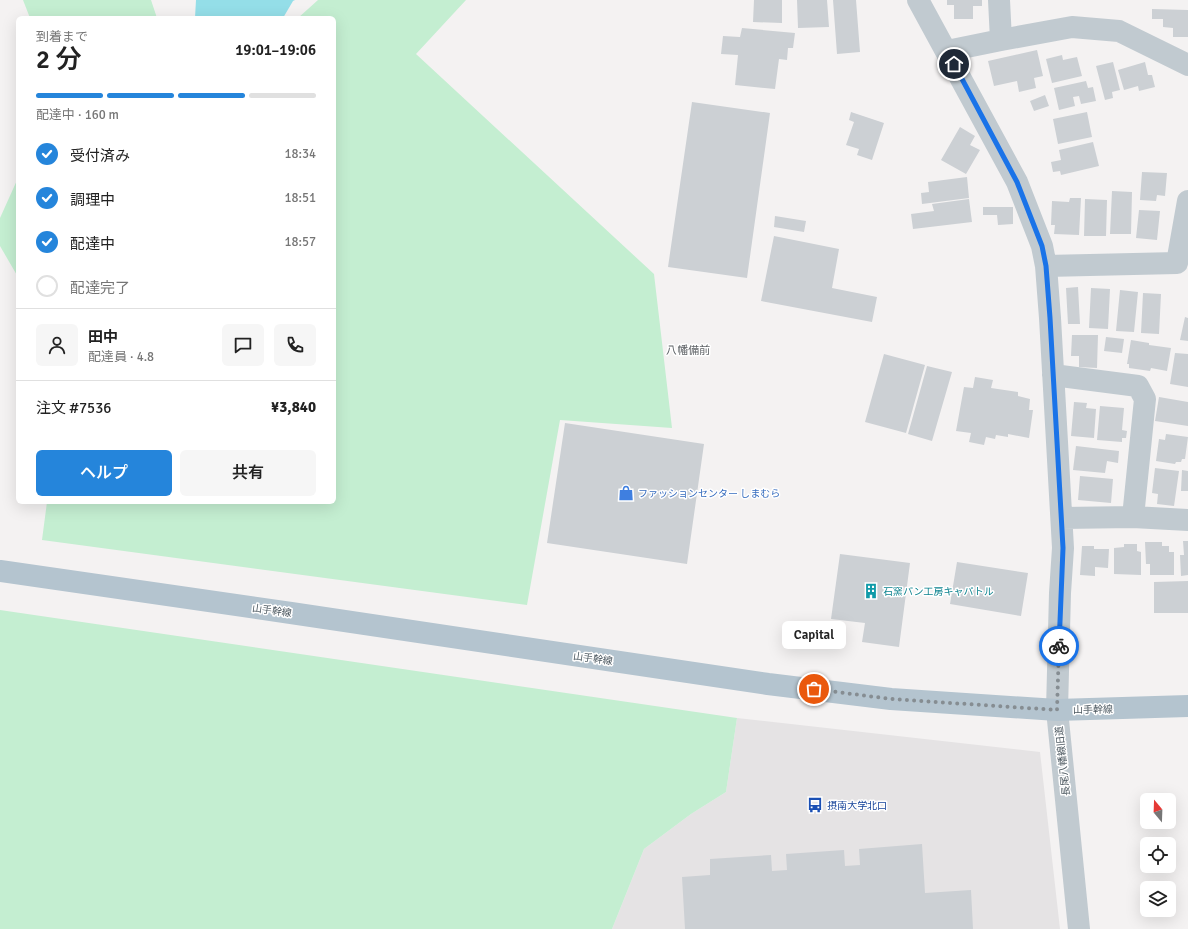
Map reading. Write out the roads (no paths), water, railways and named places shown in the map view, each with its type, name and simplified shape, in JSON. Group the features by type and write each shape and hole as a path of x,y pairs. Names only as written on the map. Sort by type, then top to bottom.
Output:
{"main road":[{"name":"山手幹線","path":"0,571 776,685 891,699 1057,710 1188,706"}],"street":[{"name":"長尾八幡線旧道","path":"918,0 1017,182 1042,246 1046,266 1063,548 1060,593 1057,710 1078,929"},
{"path":"999,0 1001,40"},
{"path":"946,51 1072,27 1119,31 1188,65"},
{"path":"1046,266 1177,263 1188,201"},
{"path":"1053,375 1138,386 1145,399 1133,517"},
{"path":"1062,518 1133,517 1188,520"}],"water":[{"path":"196,0 295,0 284,16 195,16"}],"place":[{"name":"ファッションセンター しまむら","path":"626,493"},
{"name":"石窯パン工房キャパトル","path":"871,591"},
{"name":"Capital","path":"814,689"},
{"name":"摂南大学北口","path":"815,805"}],"district":[{"name":"八幡備前","path":"688,350"}]}
